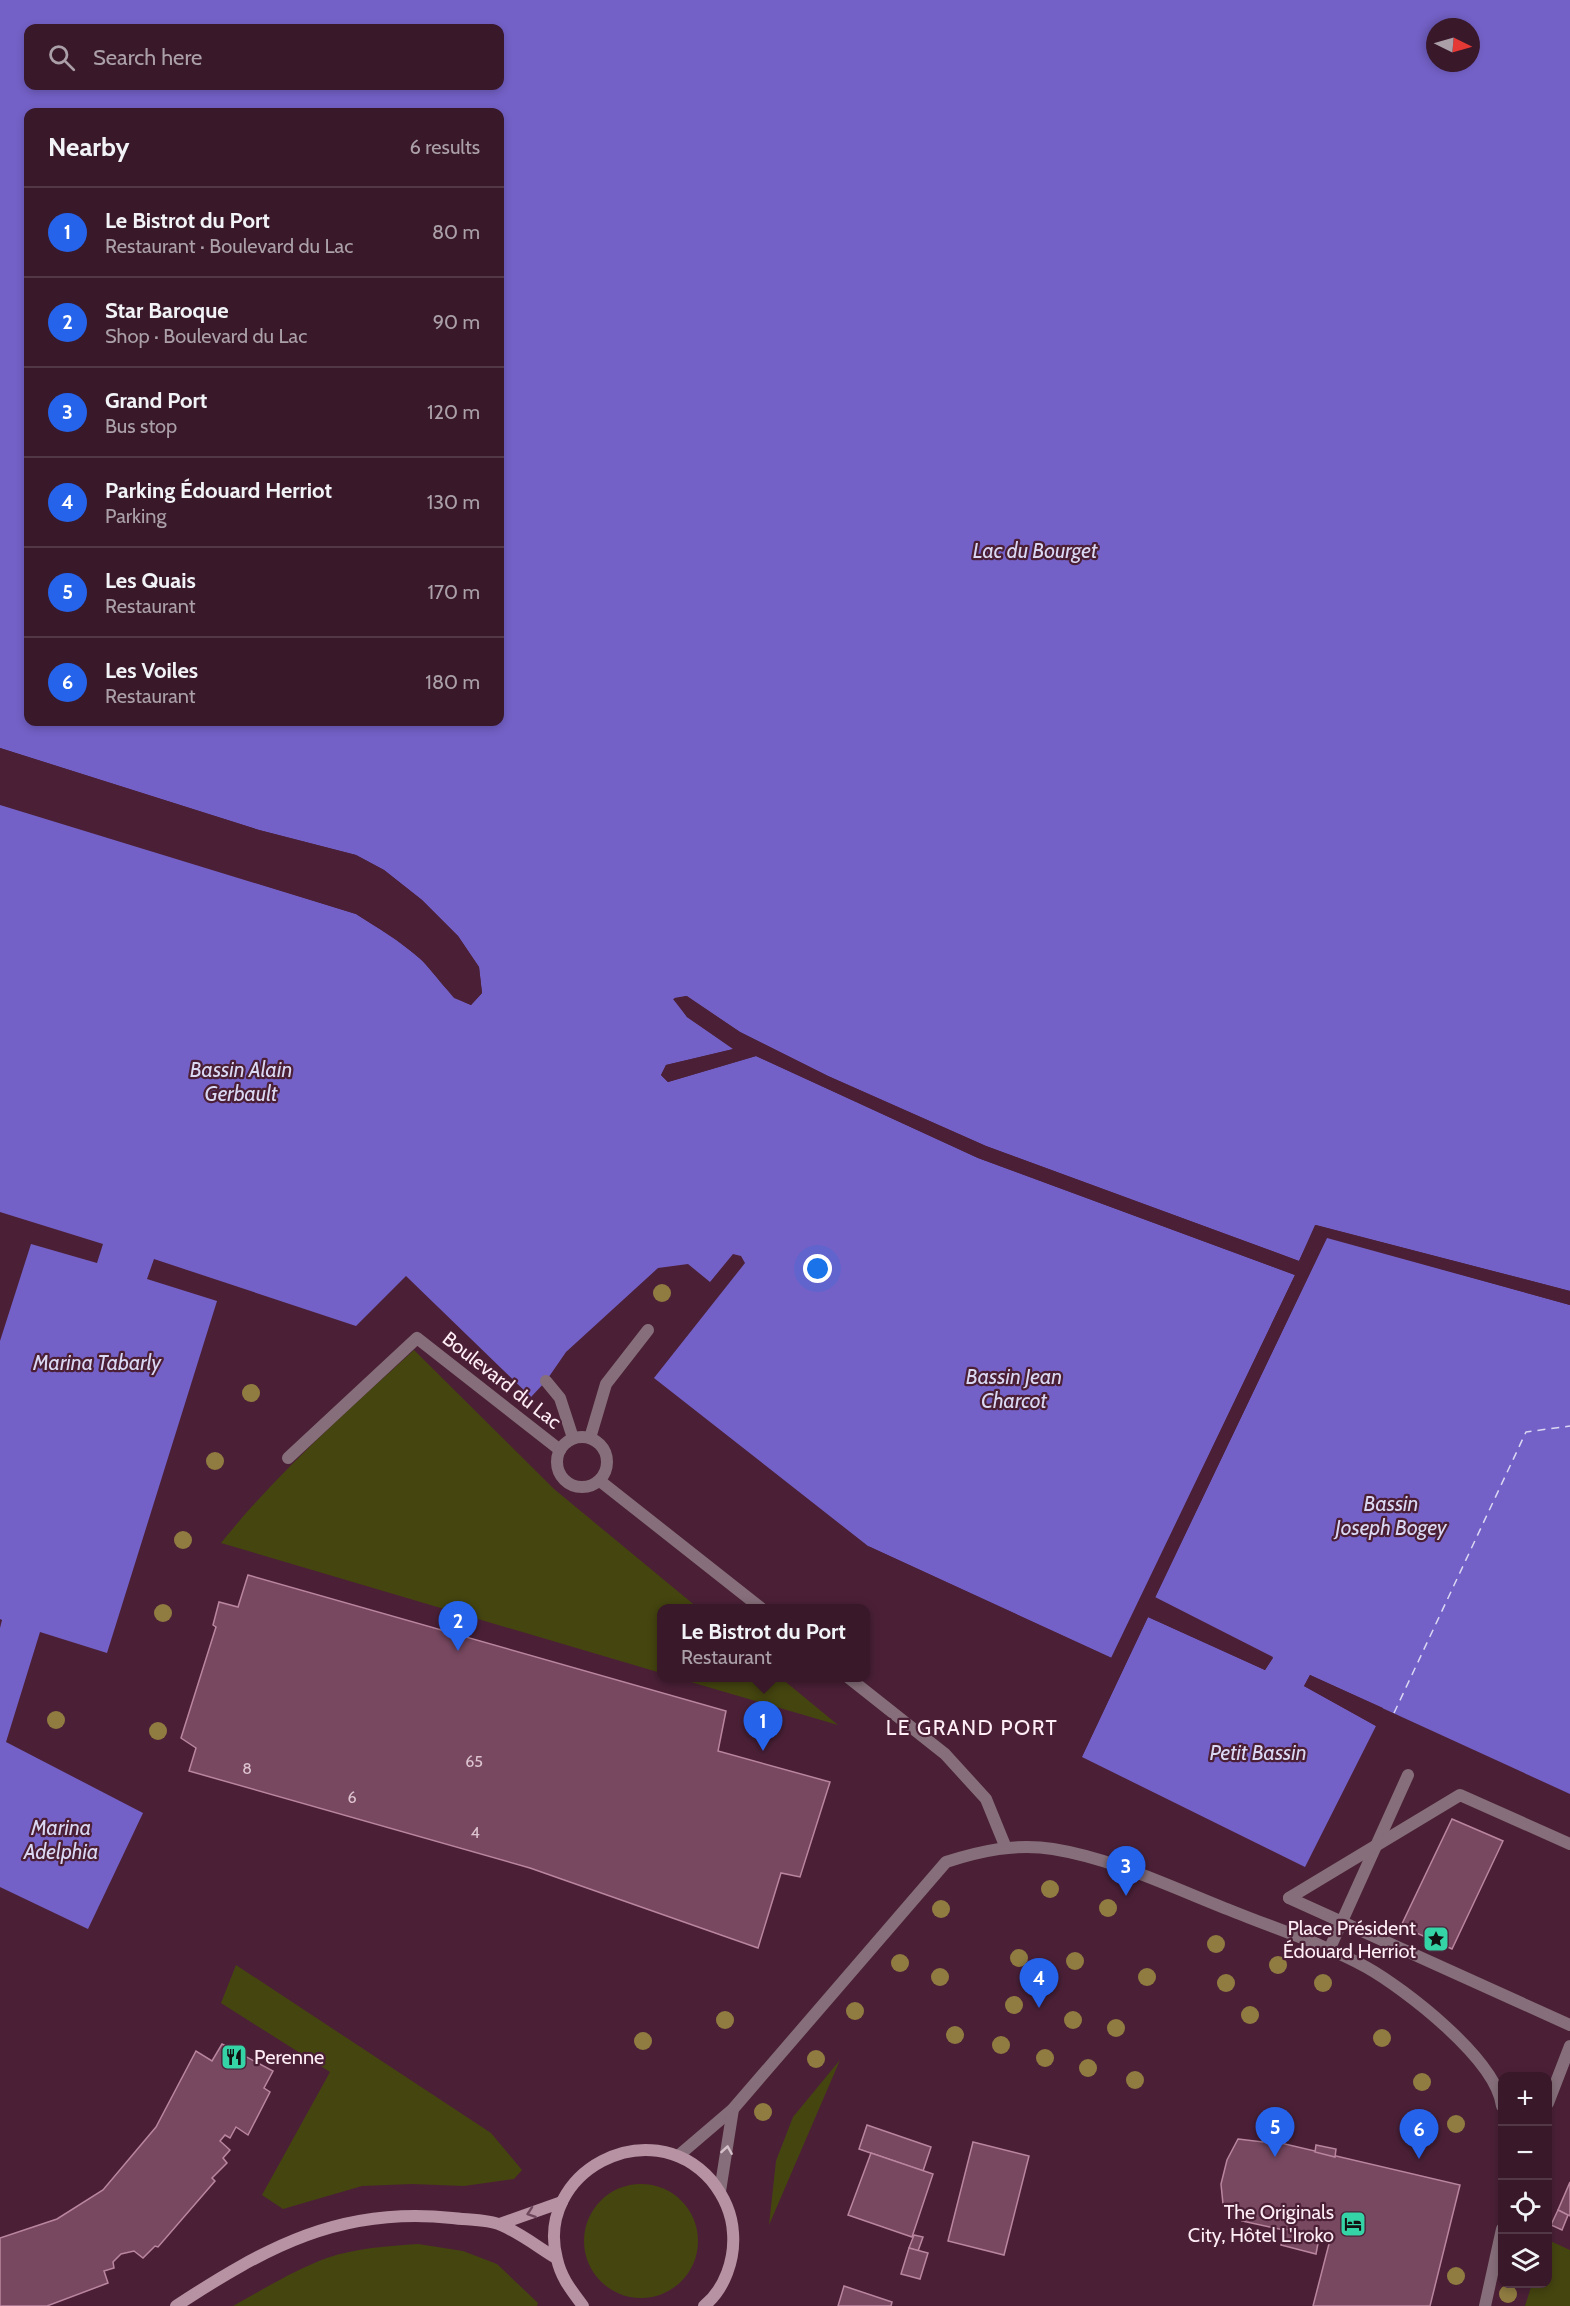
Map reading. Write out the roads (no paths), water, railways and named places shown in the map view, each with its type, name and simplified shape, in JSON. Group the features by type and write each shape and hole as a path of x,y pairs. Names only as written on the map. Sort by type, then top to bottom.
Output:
{"street":[{"path":"648,1330 606,1384 590,1438 597,1442 607,1456 608,1465 600,1481 756,1604"},
{"name":"Boulevard du Lac","path":"288,1458 417,1338 560,1450"},
{"path":"546,1381 560,1398 573,1438"},
{"name":"Boulevard du Lac","path":"590,1438 573,1438 560,1450 557,1465 563,1480 570,1485 586,1488 600,1481"},
{"path":"855,1682 945,1754 986,1799 1006,1848"},
{"path":"1329,1950 1408,1775"},
{"path":"1570,1844 1460,1796 1289,1898 1570,2025"},
{"path":"678,2156 733,2109 946,1862 975,1852 1006,1848 1050,1848 1098,1858 1329,1950 1366,1967 1443,2022 1484,2068 1498,2092"},
{"path":"1552,2093 1570,2046"},
{"path":"720,2191 733,2109"},
{"path":"583,2306 566,2284 556,2258 555,2230 562,2202 578,2178 600,2161 625,2151 652,2149 678,2156 702,2170 720,2191 732,2218 734,2247 727,2275 712,2300 704,2306"},
{"path":"500,2224 562,2202"},
{"path":"176,2306 257,2257 316,2230 365,2219 426,2216 500,2224 556,2258"},
{"path":"1485,2306 1502,2234"}],"water":[{"name":"Lac du Bourget","path":"0,0 1570,0 1570,1291 1316,1225 1299,1261 986,1146 828,1076 740,1032 686,996 674,998 687,1017 734,1049 666,1065 661,1075 668,1082 756,1056 978,1158 1295,1275 1111,1658 868,1546 654,1378 745,1263 741,1256 733,1254 710,1282 688,1264 658,1268 566,1352 546,1381 531,1397 406,1276 356,1326 154,1259 147,1279 217,1301 107,1653 40,1632 6,1742 143,1813 88,1929 0,1887 0,1628 2,1620 0,1619 0,1341 31,1244 97,1263 103,1244 0,1212 0,803 356,914 412,952 448,990 471,1005 482,993 479,967 458,936 422,900 384,870 356,855 259,830 0,748"},
{"name":"Bassin Joseph Bogey","path":"1327,1237 1570,1305 1570,1794 1310,1675 1304,1686 1376,1726 1305,1867 1082,1757 1148,1617 1265,1670 1273,1658 1155,1598"}],"place":[{"name":"Star Baroque","path":"458,1651"},
{"name":"Le Bistrot du Port","path":"763,1751"},
{"name":"Grand Port","path":"1126,1896"},
{"name":"Place Président Édouard Herriot","path":"1436,1939"},
{"name":"Parking Édouard Herriot","path":"1039,2008"},
{"name":"Perenne","path":"234,2057"},
{"name":"Les Quais","path":"1275,2157"},
{"name":"Les Voiles","path":"1419,2159"},
{"name":"The Originals City, Hôtel L'Iroko","path":"1353,2224"}],"district":[{"name":"LE GRAND PORT","path":"972,1728"}],"water label":[{"name":"Bassin Alain Gerbault","path":"241,1082"},
{"name":"Marina Tabarly","path":"97,1363"},
{"name":"Bassin Jean Charcot","path":"1014,1389"},
{"name":"Petit Bassin","path":"1258,1753"},
{"name":"Marina Adelphia","path":"61,1840"}]}
